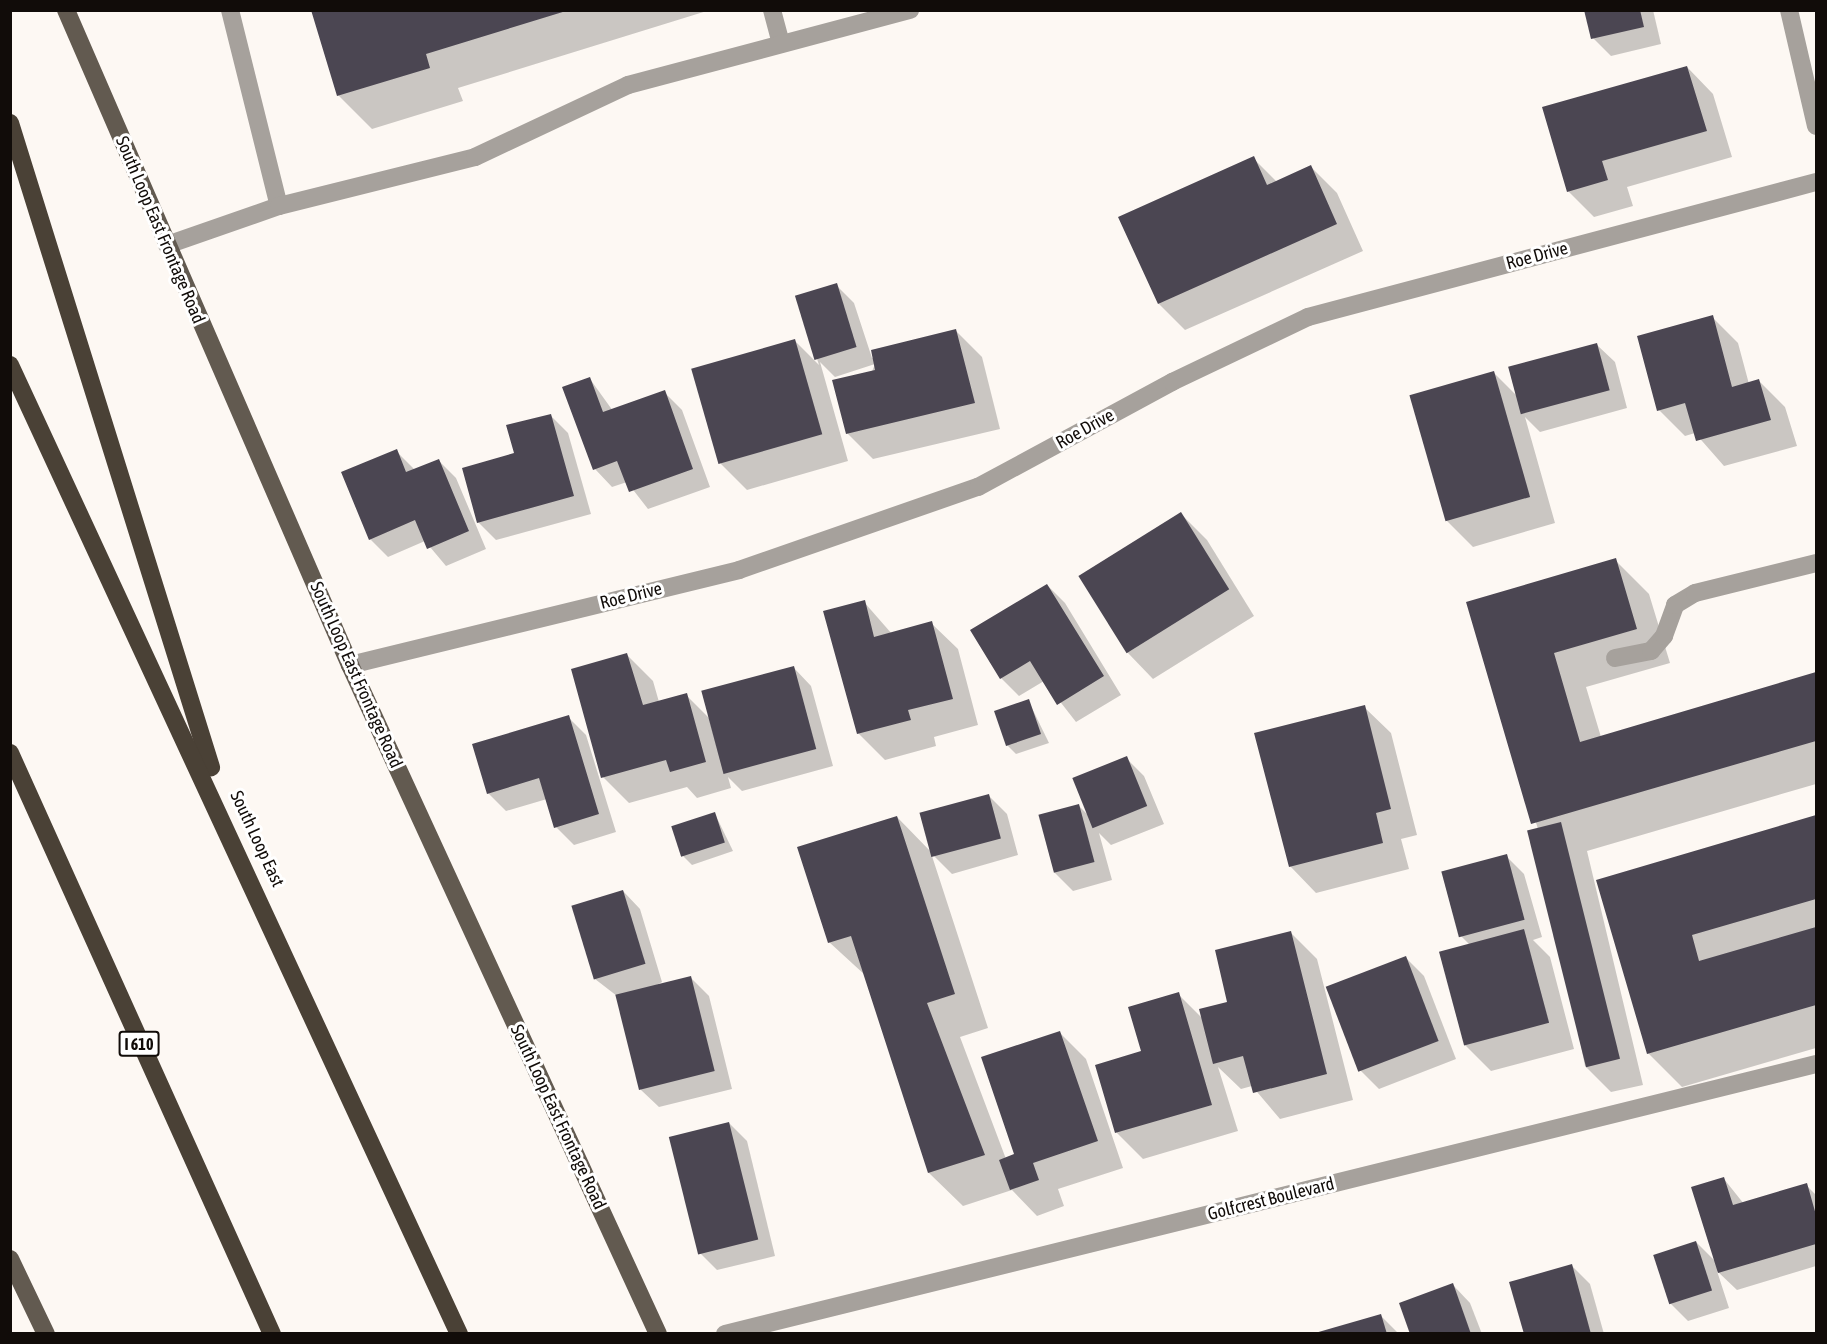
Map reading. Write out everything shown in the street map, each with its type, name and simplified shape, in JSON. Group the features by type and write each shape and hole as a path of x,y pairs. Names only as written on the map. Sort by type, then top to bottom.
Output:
{"highway":[{"path":"10,123 231,831"},
{"name":"South Loop East","path":"10,365 231,831 459,1334"},
{"name":"I 610","path":"10,753 272,1334"}],"main road":[{"name":"South Loop East Frontage Road","path":"66,10 166,245 350,664 658,1334"},
{"path":"10,1259 46,1334"}],"street":[{"path":"230,10 279,206"},
{"path":"772,10 781,44"},
{"path":"166,245 279,206 475,156 628,85 910,10"},
{"path":"1789,10 1816,126"},
{"name":"Roe Drive","path":"350,664 739,570 978,488 1172,382 1308,317 1816,182"},
{"path":"1615,658 1651,651 1664,636 1675,604 1695,593 1816,563"},
{"name":"Golfcrest Boulevard","path":"725,1334 1816,1064"}],"building":[{"path":"311,10 566,11 426,54 430,68 337,96"},
{"path":"1584,10 1640,10 1644,27 1591,39"},
{"path":"1687,66 1707,131 1602,161 1608,180 1567,192 1542,107"},
{"path":"1254,156 1267,185 1311,165 1337,224 1158,304 1118,217"},
{"path":"837,283 857,347 815,360 795,296"},
{"path":"1713,315 1732,387 1759,379 1771,420 1696,441 1685,403 1657,411 1637,336"},
{"path":"956,329 975,403 846,434 832,380 875,370 871,350"},
{"path":"795,339 822,434 718,464 691,369"},
{"path":"1597,343 1610,390 1521,414 1508,367"},
{"path":"1494,371 1530,497 1446,521 1409,395"},
{"path":"590,377 603,412 665,390 693,469 629,492 617,461 593,470 562,387"},
{"path":"551,414 574,496 477,523 462,468 514,453 506,425"},
{"path":"397,449 406,472 439,459 469,531 427,549 415,520 369,540 341,472"},
{"path":"1181,512 1229,589 1127,653 1078,576"},
{"path":"1616,558 1637,629 1554,653 1580,742 1816,672 1816,741 1531,824 1466,602"},
{"path":"1047,584 1104,676 1057,705 1030,661 1000,679 970,630"},
{"path":"865,600 874,637 932,621 953,699 908,710 911,720 857,734 823,611"},
{"path":"627,653 643,705 687,693 706,762 670,772 666,760 601,778 571,669"},
{"path":"794,666 816,749 724,774 701,691"},
{"path":"1029,699 1041,734 1006,746 994,711"},
{"path":"1365,705 1391,809 1376,813 1383,843 1289,867 1254,733"},
{"path":"569,715 599,814 554,828 539,778 487,794 472,744"},
{"path":"1127,756 1147,806 1093,828 1072,778"},
{"path":"989,794 1001,838 931,857 919,813"},
{"path":"1079,804 1095,862 1054,873 1038,815"},
{"path":"715,812 725,842 681,857 671,826"},
{"path":"1816,815 1816,899 1692,935 1699,961 1816,927 1816,1005 1647,1054 1596,880"},
{"path":"897,816 955,994 927,1003 985,1155 928,1173 851,936 828,943 797,847"},
{"path":"1561,822 1620,1059 1586,1067 1527,830"},
{"path":"1507,854 1525,920 1459,937 1441,872"},
{"path":"623,890 646,964 594,979 571,906"},
{"path":"1524,929 1549,1023 1464,1045 1439,952"},
{"path":"1291,931 1327,1074 1253,1093 1243,1056 1213,1064 1199,1009 1227,1002 1215,950"},
{"path":"1406,956 1439,1041 1358,1072 1326,987"},
{"path":"691,976 715,1071 639,1090 615,995"},
{"path":"1179,992 1212,1105 1115,1133 1095,1065 1141,1051 1128,1007"},
{"path":"1060,1031 1098,1141 1033,1163 1039,1180 1010,1190 999,1160 1014,1154 981,1057"},
{"path":"729,1122 758,1239 698,1254 669,1137"},
{"path":"1724,1177 1733,1205 1807,1183 1816,1215 1816,1244 1718,1273 1691,1187"},
{"path":"1696,1241 1712,1290 1669,1304 1653,1255"},
{"path":"1572,1264 1591,1334 1524,1334 1509,1282"},
{"path":"1453,1283 1471,1334 1410,1334 1399,1303"},
{"path":"1381,1314 1387,1334 1315,1334 1315,1333"}]}
